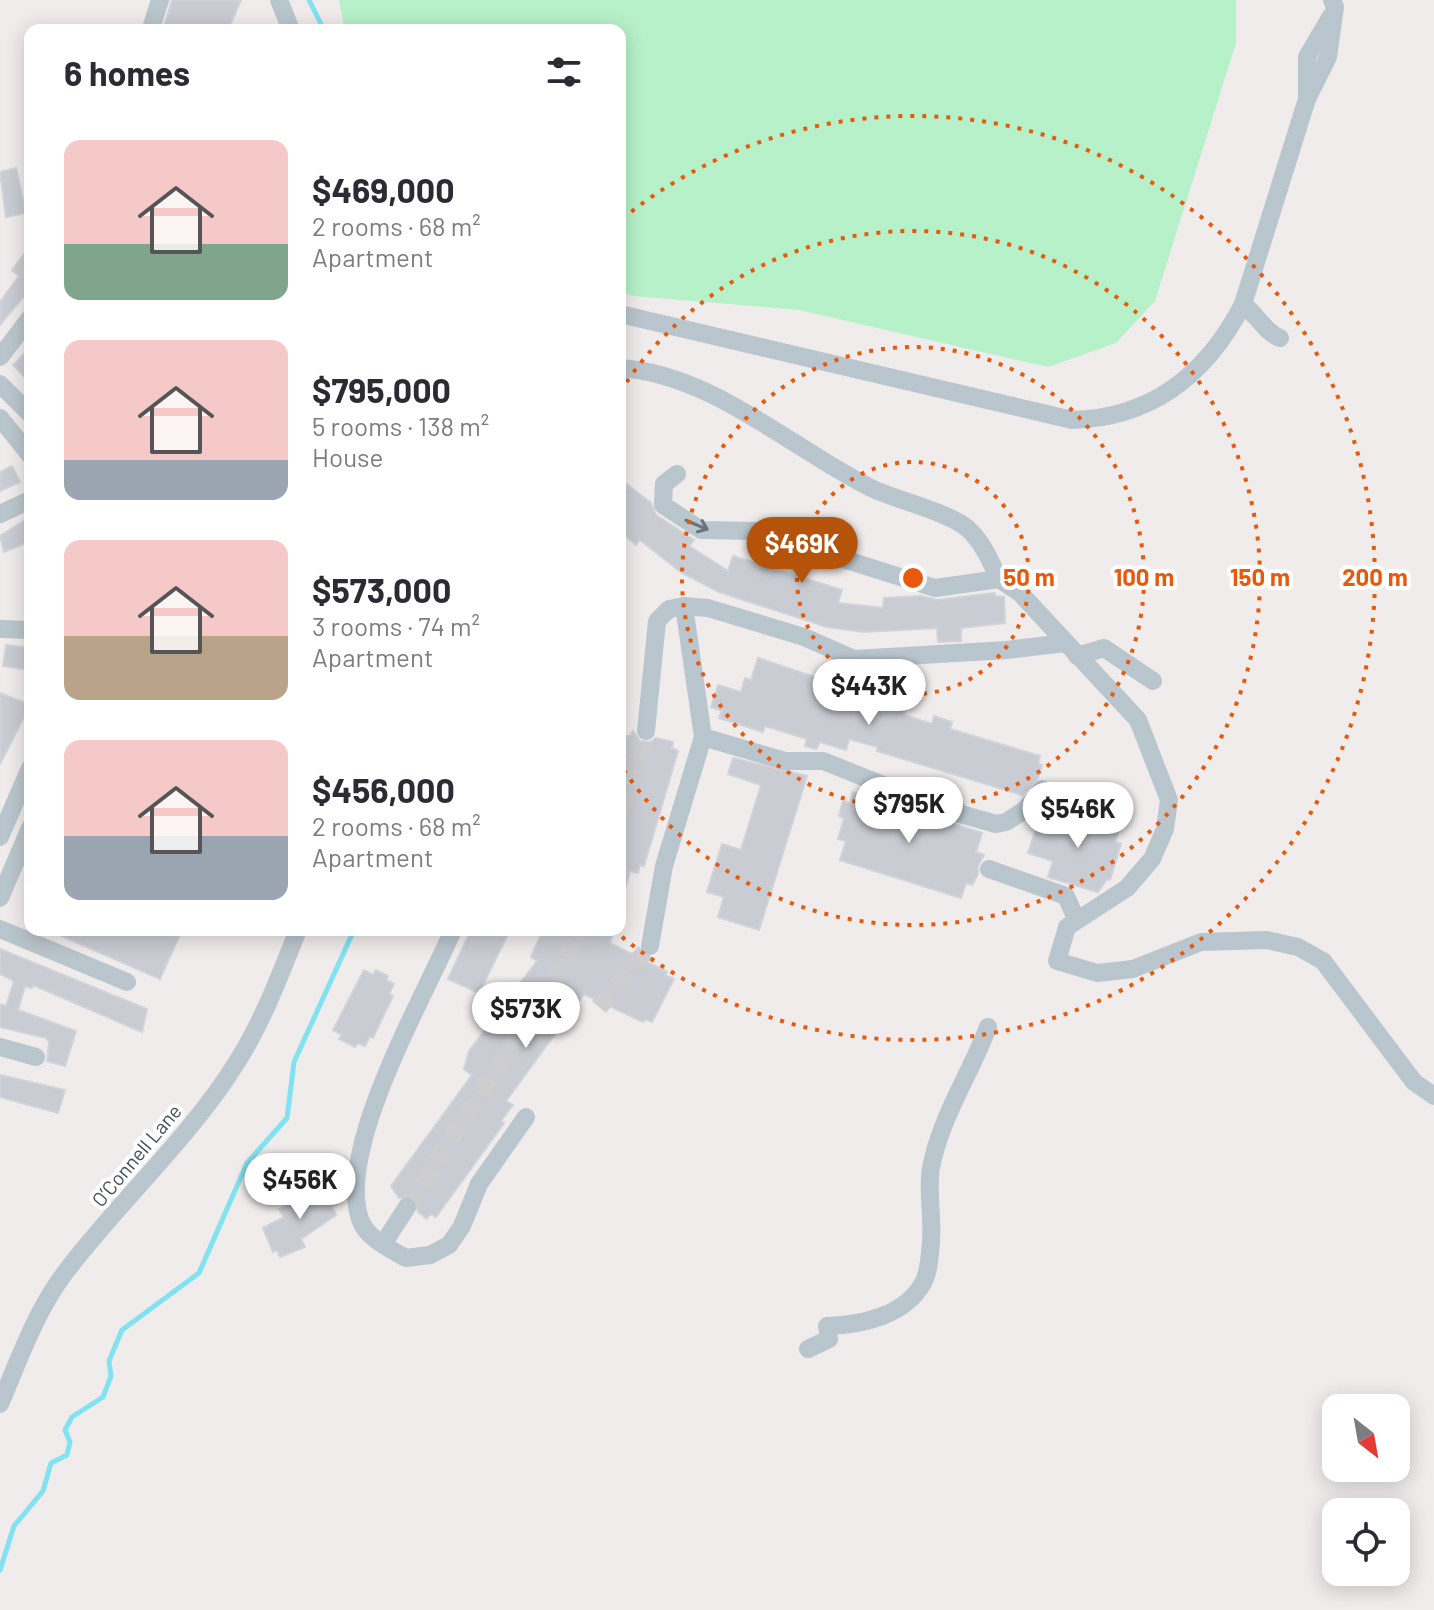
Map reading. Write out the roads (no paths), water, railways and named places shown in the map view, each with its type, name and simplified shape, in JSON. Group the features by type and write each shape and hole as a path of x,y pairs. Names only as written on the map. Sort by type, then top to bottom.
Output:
{"street":[{"path":"152,24 160,0"},
{"path":"279,0 289,24"},
{"path":"626,315 1072,420 1128,413 1159,399 1208,355 1228,332 1243,304 1307,99 1307,57 1337,2"},
{"path":"1243,304 1258,315 1272,335 1280,338"},
{"path":"0,357 24,326"},
{"path":"626,368 645,370 730,404 871,488 965,526 983,546 999,579 1020,593 1138,720 1169,800 1165,829 1152,859 1127,888 1067,927 1057,961 1097,973 1133,969 1201,942 1267,940 1298,947 1323,961 1414,1082 1434,1096"},
{"path":"0,384 24,408"},
{"path":"0,418 24,448"},
{"path":"677,474 664,484 663,505 701,530 755,531 935,588 999,579"},
{"path":"0,514 24,503"},
{"path":"650,946 664,866 703,737 684,606"},
{"path":"646,731 657,621 669,609 684,606 708,608 804,637 854,659 1104,648 1153,681"},
{"path":"0,629 24,630"},
{"path":"703,737 785,761 823,761 943,809 996,824 1006,822 1026,809 1042,789"},
{"path":"0,837 24,782"},
{"path":"0,898 24,842"},
{"path":"989,869 1066,896 1076,919"},
{"path":"0,929 127,982"},
{"name":"O’Connell Lane","path":"0,1404 36,1321 63,1275 198,1116 237,1063 265,1012 296,936"},
{"path":"450,936 377,1095 364,1137 358,1185 359,1217 365,1229 406,1258 430,1255 449,1245 462,1226 479,1184 526,1117"},
{"path":"808,1349 829,1339 827,1326 860,1325 906,1303 924,1282 931,1240 931,1170 951,1101 978,1055 988,1027"},
{"path":"0,1047 36,1057"},
{"path":"383,1244 407,1207"}],"waterway":[{"path":"309,0 321,24"},
{"path":"0,1570 14,1526 43,1491 51,1463 67,1455 70,1442 65,1430 72,1417 103,1397 111,1376 109,1361 122,1330 199,1273 247,1163 287,1118 294,1062 351,936"}],"tunnel":[{"path":"626,793 646,731"},
{"path":"407,1207 554,979 577,936"},
{"path":"599,1007 650,946"}]}
